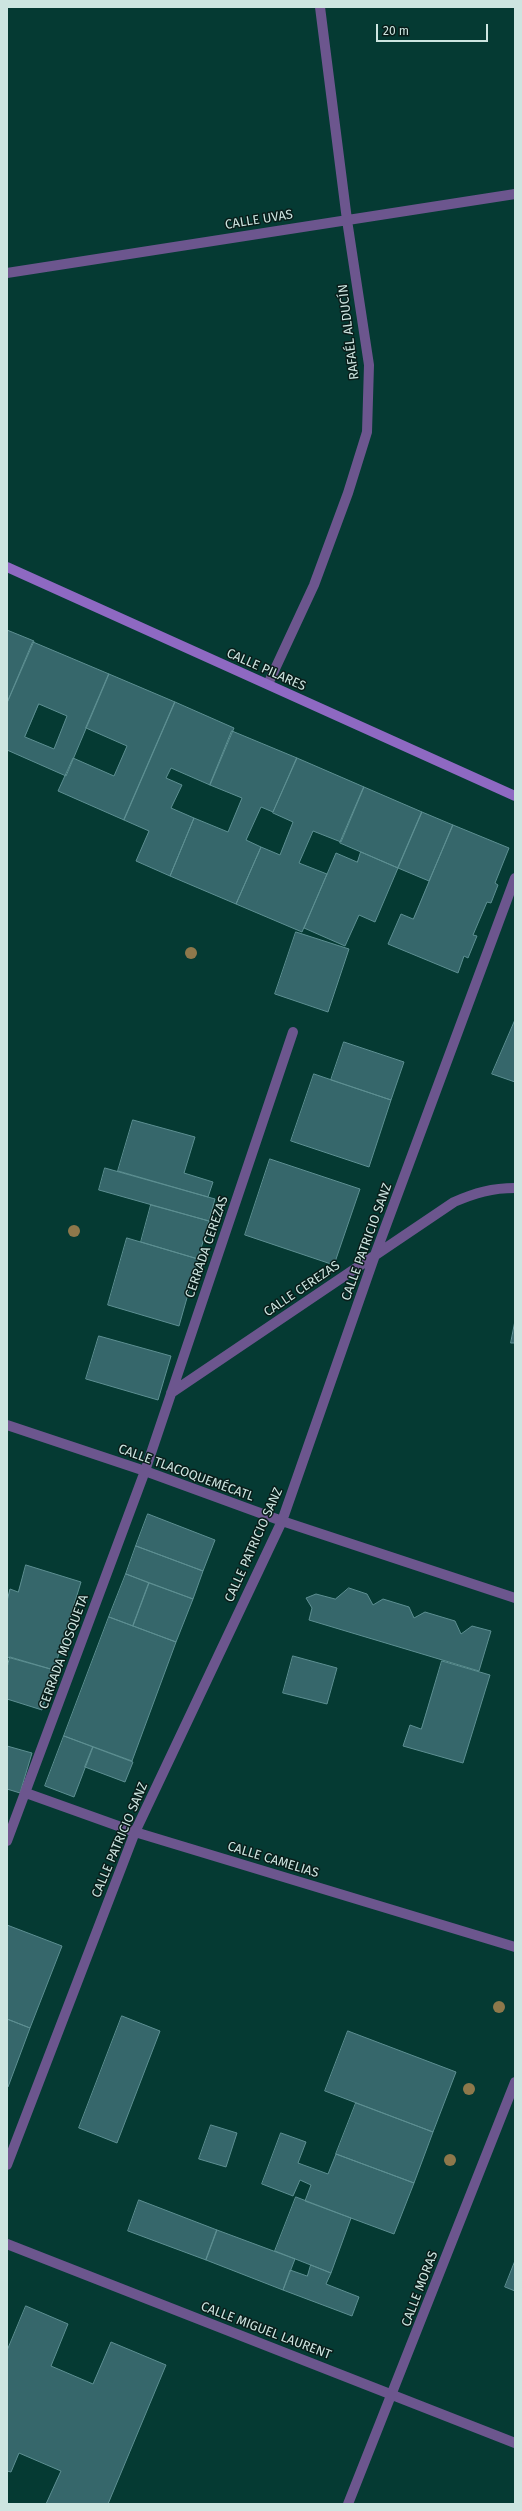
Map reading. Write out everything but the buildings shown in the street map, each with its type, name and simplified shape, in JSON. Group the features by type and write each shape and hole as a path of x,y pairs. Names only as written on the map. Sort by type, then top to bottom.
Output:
{"street":[{"name":"RAFAÉL ALDUCÍN","path":"268,684 314,585 348,493 367,432 369,365 347,220 320,7"},
{"name":"CALLE UVAS","path":"7,273 515,194"},
{"name":"CALLE PILARES","path":"7,567 515,796"},
{"name":"CALLE PATRICIO SANZ","path":"7,2165 135,1832 282,1521 375,1255 515,878"},
{"name":"CERRADA CEREZAS","path":"145,1471 293,1032"},
{"name":"CALLE CEREZAS","path":"172,1393 454,1202 489,1189 515,1188"},
{"name":"CALLE TLACOQUEMÉCATL","path":"7,1425 145,1471 282,1521 515,1598"},
{"name":"CERRADA MOSQUETA","path":"7,1841 145,1471"},
{"name":"CALLE CAMELIAS","path":"26,1793 135,1832 515,1947"},
{"name":"CALLE MORAS","path":"348,2504 393,2394 515,2082"},
{"name":"CALLE MIGUEL LAURENT","path":"7,2244 515,2443"}]}
